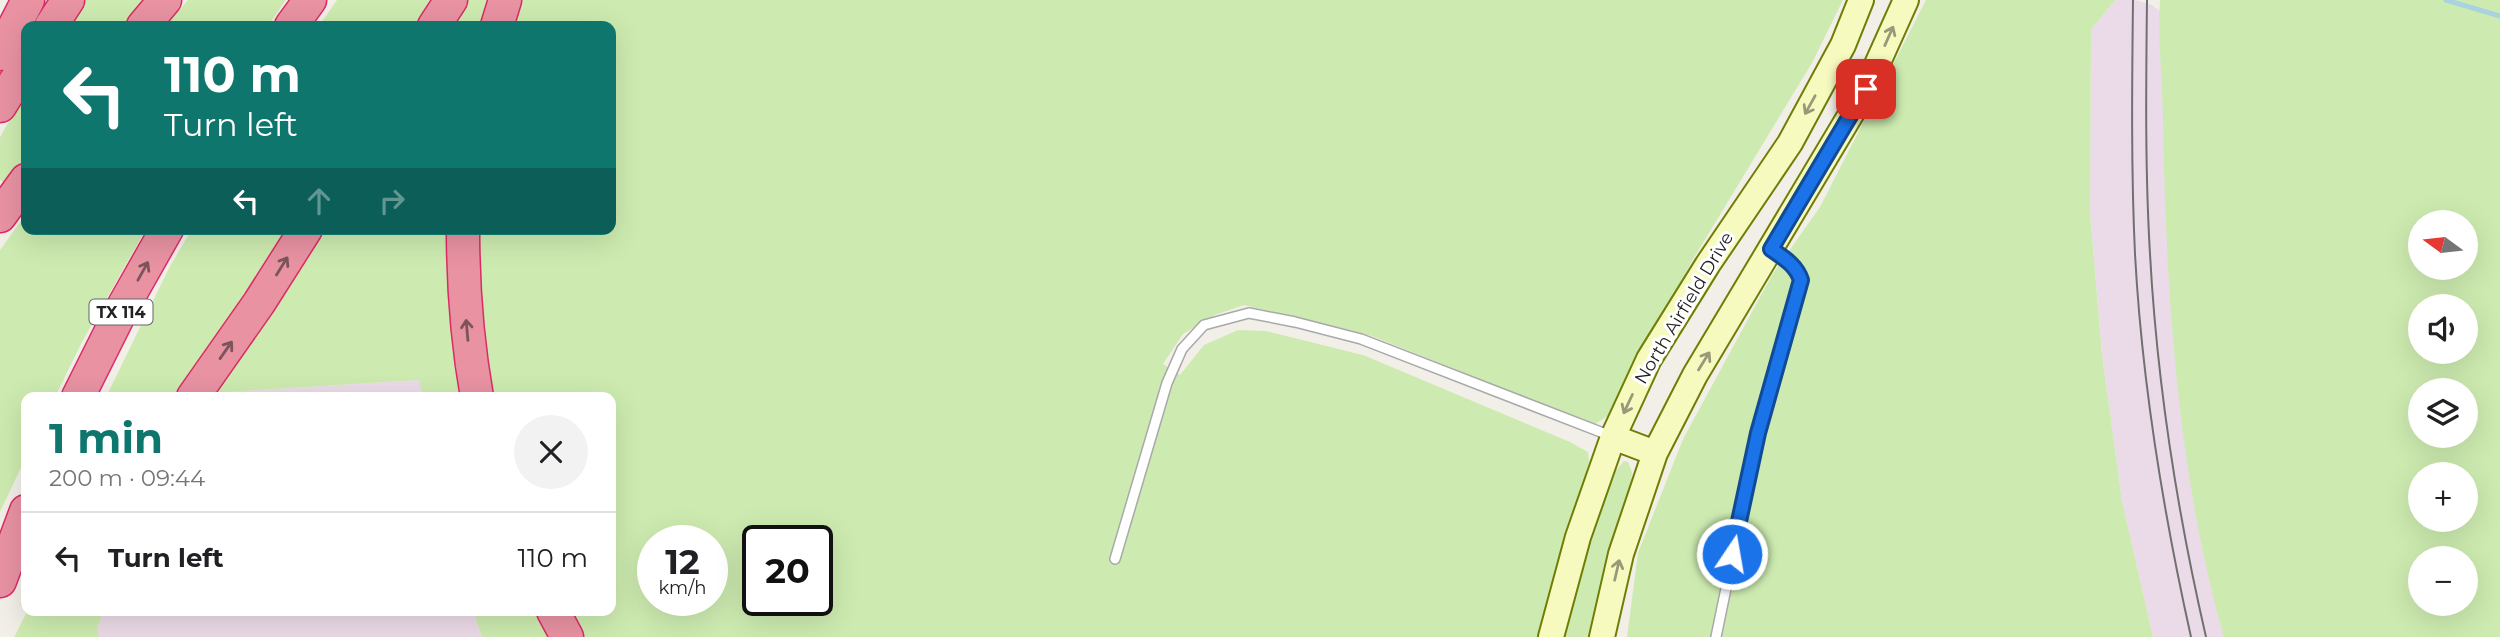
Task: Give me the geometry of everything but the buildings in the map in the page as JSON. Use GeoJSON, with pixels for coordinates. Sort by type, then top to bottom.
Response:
{"type":"FeatureCollection","features":[{"type":"Feature","properties":{"kind":"highway"},"geometry":{"type":"LineString","coordinates":[[0,54],[28,0]]}},
{"type":"Feature","properties":{"kind":"highway"},"geometry":{"type":"LineString","coordinates":[[54,21],[68,0]]}},
{"type":"Feature","properties":{"kind":"highway"},"geometry":{"type":"LineString","coordinates":[[147,21],[165,0]]}},
{"type":"Feature","properties":{"kind":"highway"},"geometry":{"type":"LineString","coordinates":[[295,21],[310,0]]}},
{"type":"Feature","properties":{"kind":"highway"},"geometry":{"type":"LineString","coordinates":[[437,21],[451,0]]}},
{"type":"Feature","properties":{"kind":"highway"},"geometry":{"type":"LineString","coordinates":[[499,21],[505,0]]}},
{"type":"Feature","properties":{"kind":"highway"},"geometry":{"type":"LineString","coordinates":[[0,106],[21,72]]}},
{"type":"Feature","properties":{"kind":"highway"},"geometry":{"type":"LineString","coordinates":[[0,216],[21,187]]}},
{"type":"Feature","properties":{"kind":"highway","name":"TX 114"},"geometry":{"type":"LineString","coordinates":[[80,392],[124,305],[164,235]]}},
{"type":"Feature","properties":{"kind":"highway"},"geometry":{"type":"LineString","coordinates":[[197,392],[259,303],[302,235]]}},
{"type":"Feature","properties":{"kind":"highway"},"geometry":{"type":"LineString","coordinates":[[463,235],[463,283],[469,354],[476,392]]}},
{"type":"Feature","properties":{"kind":"highway"},"geometry":{"type":"LineString","coordinates":[[0,580],[21,524]]}},
{"type":"Feature","properties":{"kind":"highway"},"geometry":{"type":"LineString","coordinates":[[0,601],[21,584]]}},
{"type":"Feature","properties":{"kind":"main road","name":"North Airfield Drive"},"geometry":{"type":"LineString","coordinates":[[1551,637],[1578,537],[1613,437],[1649,359],[1708,264],[1790,143],[1843,45],[1861,0]]}},
{"type":"Feature","properties":{"kind":"main road"},"geometry":{"type":"LineString","coordinates":[[1602,637],[1621,554],[1655,453],[1695,375],[1866,89],[1906,0]]}},
{"type":"Feature","properties":{"kind":"main road"},"geometry":{"type":"LineString","coordinates":[[1613,437],[1655,453]]}},
{"type":"Feature","properties":{"kind":"lane"},"geometry":{"type":"LineString","coordinates":[[1716,637],[1758,433],[1801,280],[1790,263],[1771,249]]}},
{"type":"Feature","properties":{"kind":"lane"},"geometry":{"type":"LineString","coordinates":[[1115,559],[1167,383],[1182,349],[1204,325],[1248,313],[1295,321],[1361,339],[1613,437]]}},
{"type":"Feature","properties":{"kind":"shaded area"},"geometry":{"type":"Polygon","coordinates":[[[2115,0],[2135,0],[2152,5],[2199,43],[2247,637],[2153,637],[2122,501],[2102,355],[2090,212],[2091,30],[2115,0]]]}},
{"type":"Feature","properties":{"kind":"shaded area"},"geometry":{"type":"Polygon","coordinates":[[[420,380],[422,392],[225,392],[420,380]]]}},
{"type":"Feature","properties":{"kind":"shaded area"},"geometry":{"type":"Polygon","coordinates":[[[102,616],[475,616],[482,637],[99,637],[97,629],[102,616]]]}},
{"type":"Feature","properties":{"kind":"green space"},"geometry":{"type":"Polygon","coordinates":[[[82,0],[153,0],[135,21],[68,21],[82,0]]]}},
{"type":"Feature","properties":{"kind":"green space"},"geometry":{"type":"Polygon","coordinates":[[[188,0],[286,0],[271,21],[169,21],[188,0]]]}},
{"type":"Feature","properties":{"kind":"green space"},"geometry":{"type":"Polygon","coordinates":[[[337,0],[436,0],[422,21],[322,21],[337,0]]]}},
{"type":"Feature","properties":{"kind":"green space"},"geometry":{"type":"Polygon","coordinates":[[[464,0],[497,0],[490,21],[450,21],[464,0]]]}},
{"type":"Feature","properties":{"kind":"green space"},"geometry":{"type":"Polygon","coordinates":[[[518,0],[1843,0],[1812,63],[1692,261],[1609,415],[1594,425],[1372,336],[1244,305],[1215,315],[1183,334],[1163,364],[1180,375],[1204,345],[1238,330],[1266,331],[1363,355],[1588,452],[1589,462],[1538,637],[582,637],[570,616],[616,616],[616,392],[489,392],[473,279],[477,235],[616,235],[616,21],[513,21],[518,0]]]}},
{"type":"Feature","properties":{"kind":"green space"},"geometry":{"type":"Polygon","coordinates":[[[1926,0],[2115,0],[2091,30],[2090,212],[2102,355],[2122,501],[2153,637],[1627,637],[1638,553],[1683,439],[1772,275],[1820,207],[1926,0]]]}},
{"type":"Feature","properties":{"kind":"green space"},"geometry":{"type":"Polygon","coordinates":[[[2160,0],[2500,0],[2500,637],[2224,637],[2195,511],[2177,382],[2167,251],[2160,0]]]}},
{"type":"Feature","properties":{"kind":"green space"},"geometry":{"type":"Polygon","coordinates":[[[21,100],[21,175],[12,188],[0,180],[0,137],[21,100]]]}},
{"type":"Feature","properties":{"kind":"green space"},"geometry":{"type":"Polygon","coordinates":[[[21,221],[21,235],[143,235],[82,342],[57,392],[21,392],[21,468],[0,512],[0,250],[21,221]]]}},
{"type":"Feature","properties":{"kind":"green space"},"geometry":{"type":"Polygon","coordinates":[[[188,235],[457,235],[453,348],[465,392],[422,392],[419,380],[225,392],[108,392],[169,268],[188,235]]]}},
{"type":"Feature","properties":{"kind":"green space"},"geometry":{"type":"Polygon","coordinates":[[[1624,461],[1628,462],[1632,472],[1630,494],[1591,637],[1561,637],[1606,482],[1624,461]]]}},
{"type":"Feature","properties":{"kind":"green space"},"geometry":{"type":"Polygon","coordinates":[[[25,616],[102,616],[97,629],[99,637],[14,637],[25,616]]]}},
{"type":"Feature","properties":{"kind":"green space"},"geometry":{"type":"Polygon","coordinates":[[[475,616],[541,616],[550,637],[482,637],[475,616]]]}},
{"type":"Feature","properties":{"kind":"waterway"},"geometry":{"type":"LineString","coordinates":[[2446,0],[2500,16]]}},
{"type":"Feature","properties":{"kind":"tram line"},"geometry":{"type":"LineString","coordinates":[[2133,0],[2133,190],[2138,303],[2155,447],[2191,637]]}},
{"type":"Feature","properties":{"kind":"tram line"},"geometry":{"type":"LineString","coordinates":[[2147,0],[2147,191],[2153,302],[2163,399],[2177,494],[2206,637]]}},
{"type":"Feature","properties":{"kind":"route"},"geometry":{"type":"LineString","coordinates":[[1732,554],[1758,433],[1801,280],[1790,263],[1771,249],[1866,89]]}}]}
